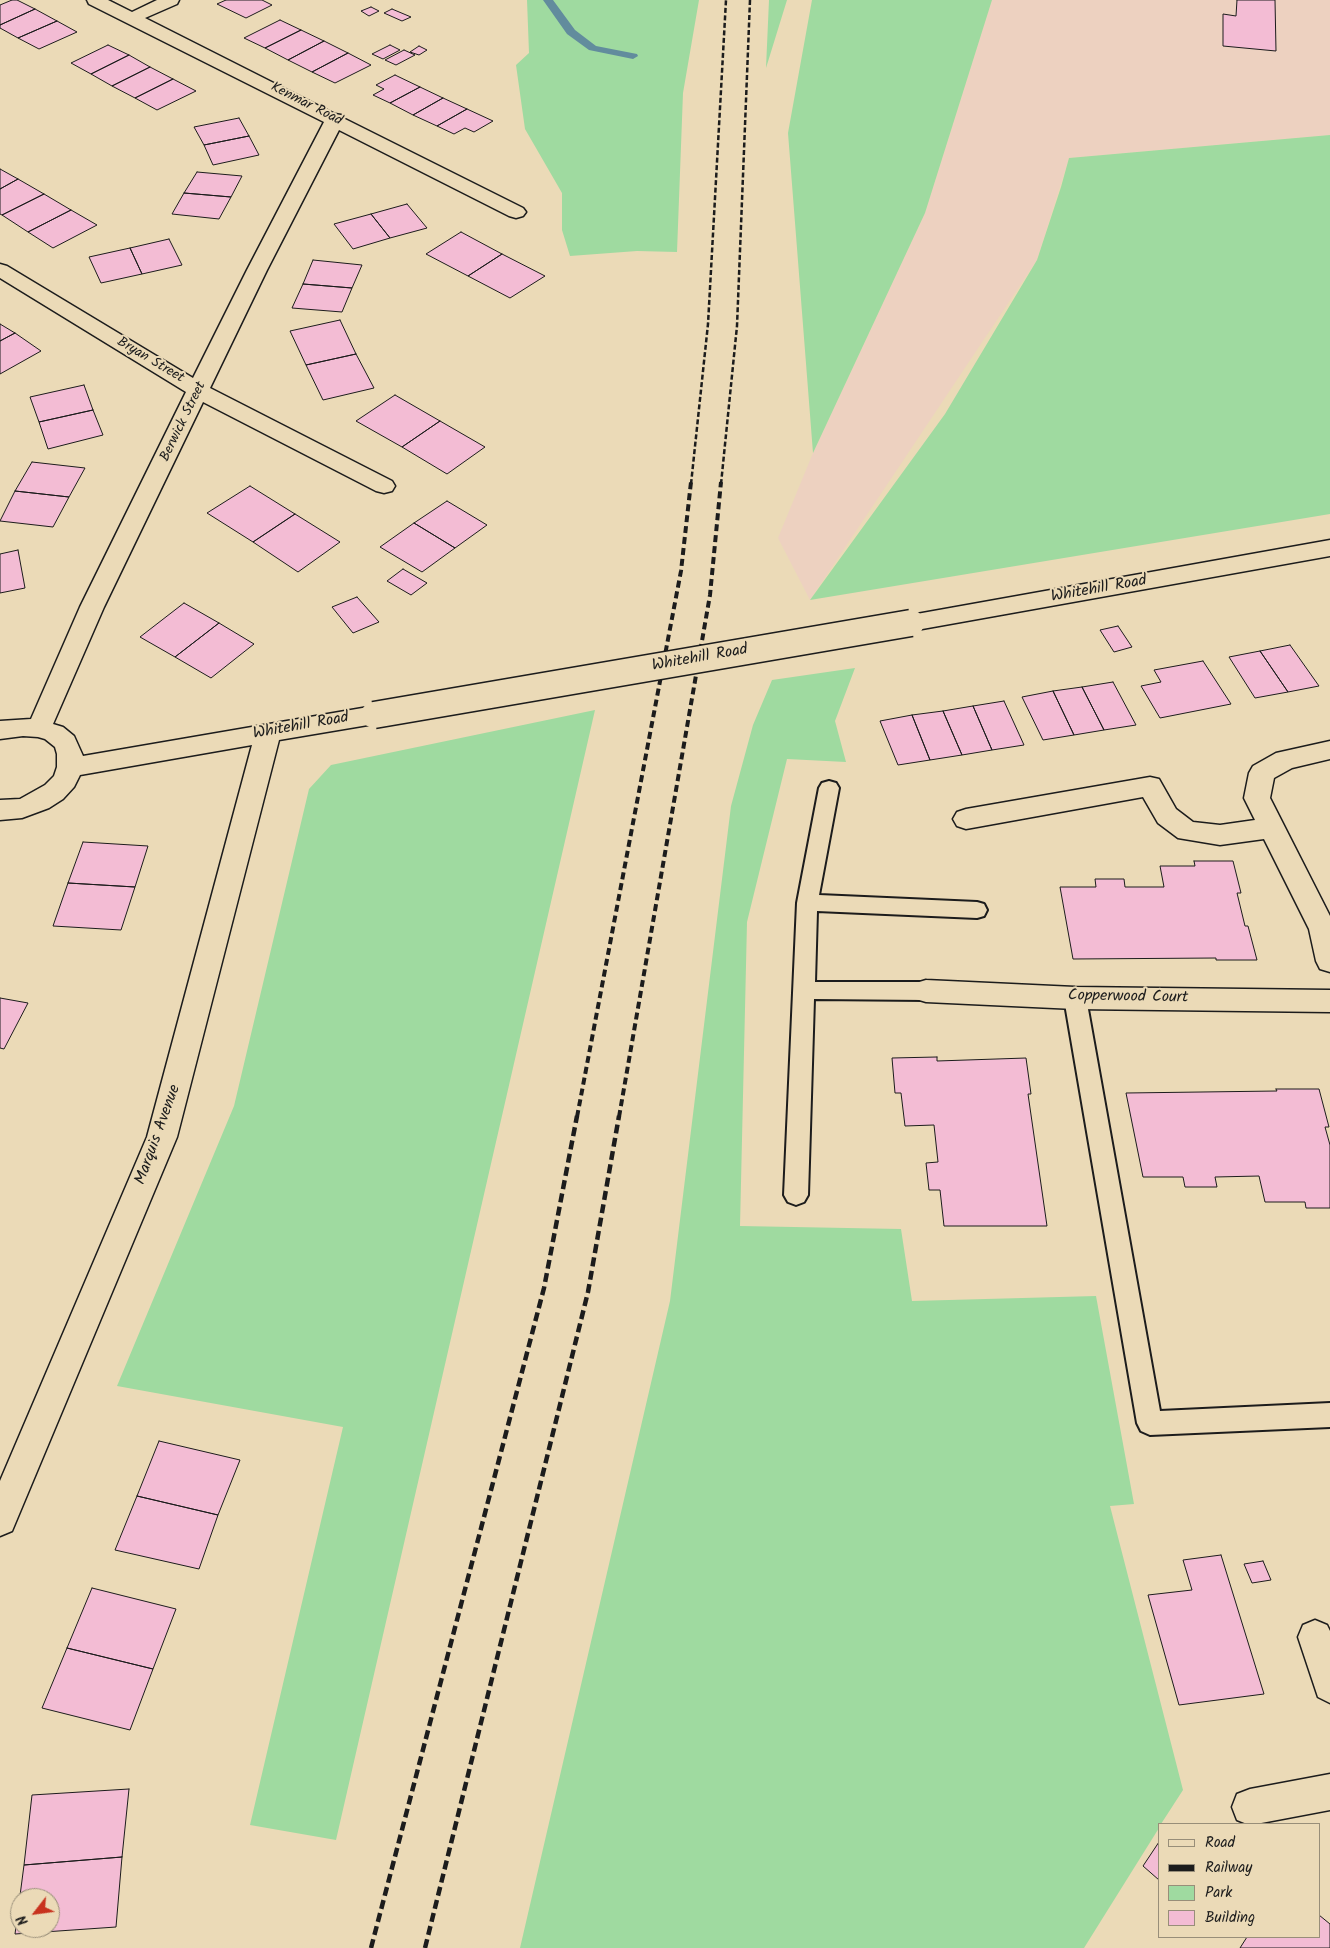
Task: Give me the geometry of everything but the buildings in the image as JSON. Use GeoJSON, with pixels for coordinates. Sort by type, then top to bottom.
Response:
{"type":"FeatureCollection","features":[{"type":"Feature","properties":{"kind":"street","name":"Kenmar Road"},"geometry":{"type":"LineString","coordinates":[[95,0],[335,119],[516,212]]}},
{"type":"Feature","properties":{"kind":"street"},"geometry":{"type":"LineString","coordinates":[[132,18],[171,0]]}},
{"type":"Feature","properties":{"kind":"street","name":"Berwick Street"},"geometry":{"type":"LineString","coordinates":[[39,728],[92,607],[257,270],[335,119]]}},
{"type":"Feature","properties":{"kind":"street","name":"Bryan Street"},"geometry":{"type":"LineString","coordinates":[[0,270],[199,390],[384,486]]}},
{"type":"Feature","properties":{"kind":"street"},"geometry":{"type":"LineString","coordinates":[[1322,550],[1330,572]]}},
{"type":"Feature","properties":{"kind":"street","name":"Whitehill Road"},"geometry":{"type":"LineString","coordinates":[[70,767],[911,623],[1322,550]]}},
{"type":"Feature","properties":{"kind":"street"},"geometry":{"type":"LineString","coordinates":[[0,730],[23,727],[39,728],[54,734],[64,742],[70,754],[70,767],[65,780],[54,792],[40,801],[22,808],[0,810]]}},
{"type":"Feature","properties":{"kind":"street","name":"Marquis Avenue"},"geometry":{"type":"LineString","coordinates":[[0,1520],[162,1137],[268,733]]}},
{"type":"Feature","properties":{"kind":"street"},"geometry":{"type":"LineString","coordinates":[[1330,750],[1285,760],[1262,773],[1257,798],[1324,929],[1330,961]]}},
{"type":"Feature","properties":{"kind":"street"},"geometry":{"type":"LineString","coordinates":[[966,819],[1150,786],[1167,816],[1187,831],[1220,835],[1271,828]]}},
{"type":"Feature","properties":{"kind":"street","name":"Copperwood Court"},"geometry":{"type":"LineString","coordinates":[[926,991],[1075,998],[1330,1000]]}},
{"type":"Feature","properties":{"kind":"street"},"geometry":{"type":"LineString","coordinates":[[1315,1637],[1330,1685]]}},
{"type":"Feature","properties":{"kind":"street"},"geometry":{"type":"LineString","coordinates":[[1250,1807],[1330,1792]]}},
{"type":"Feature","properties":{"kind":"lane"},"geometry":{"type":"LineString","coordinates":[[796,1195],[807,903],[829,788]]}},
{"type":"Feature","properties":{"kind":"lane"},"geometry":{"type":"LineString","coordinates":[[807,903],[977,910]]}},
{"type":"Feature","properties":{"kind":"lane"},"geometry":{"type":"LineString","coordinates":[[803,990],[926,991]]}},
{"type":"Feature","properties":{"kind":"lane"},"geometry":{"type":"LineString","coordinates":[[1075,998],[1150,1423],[1330,1415]]}},
{"type":"Feature","properties":{"kind":"shaded area"},"geometry":{"type":"Polygon","coordinates":[[[992,0],[1330,0],[1330,135],[1069,158],[1037,260],[810,600],[778,538],[813,453],[925,213],[992,0]]]}},
{"type":"Feature","properties":{"kind":"green space"},"geometry":{"type":"Polygon","coordinates":[[[527,0],[699,0],[683,93],[677,252],[637,251],[570,256],[562,230],[562,193],[525,129],[516,65],[529,53],[527,0]]]}},
{"type":"Feature","properties":{"kind":"green space"},"geometry":{"type":"Polygon","coordinates":[[[769,0],[787,0],[766,68],[769,0]]]}},
{"type":"Feature","properties":{"kind":"green space"},"geometry":{"type":"Polygon","coordinates":[[[812,0],[992,0],[925,213],[813,453],[788,133],[812,0]]]}},
{"type":"Feature","properties":{"kind":"green space"},"geometry":{"type":"Polygon","coordinates":[[[1330,135],[1330,514],[810,600],[945,414],[1037,260],[1069,158],[1330,135]]]}},
{"type":"Feature","properties":{"kind":"green space"},"geometry":{"type":"Polygon","coordinates":[[[855,668],[835,721],[846,762],[787,759],[747,922],[740,1226],[901,1229],[912,1301],[1096,1296],[1134,1504],[1110,1506],[1183,1790],[1162,1823],[1158,1823],[1158,1830],[1084,1948],[520,1948],[670,1301],[731,806],[753,725],[772,680],[855,668]]]}},
{"type":"Feature","properties":{"kind":"green space"},"geometry":{"type":"Polygon","coordinates":[[[595,710],[336,1840],[250,1825],[343,1427],[117,1386],[234,1106],[309,789],[331,765],[595,710]]]}},
{"type":"Feature","properties":{"kind":"waterway"},"geometry":{"type":"LineString","coordinates":[[548,0],[571,32],[593,48],[633,56]]}},
{"type":"Feature","properties":{"kind":"railway"},"geometry":{"type":"LineString","coordinates":[[691,484],[708,324],[726,0]]}},
{"type":"Feature","properties":{"kind":"railway"},"geometry":{"type":"LineString","coordinates":[[721,484],[737,326],[750,0]]}},
{"type":"Feature","properties":{"kind":"railway"},"geometry":{"type":"LineString","coordinates":[[577,1117],[681,571],[691,482]]}},
{"type":"Feature","properties":{"kind":"railway"},"geometry":{"type":"LineString","coordinates":[[619,1117],[710,595],[721,482]]}},
{"type":"Feature","properties":{"kind":"railway"},"geometry":{"type":"LineString","coordinates":[[371,1948],[544,1288],[577,1116]]}},
{"type":"Feature","properties":{"kind":"railway"},"geometry":{"type":"LineString","coordinates":[[425,1948],[588,1292],[619,1116]]}}]}
